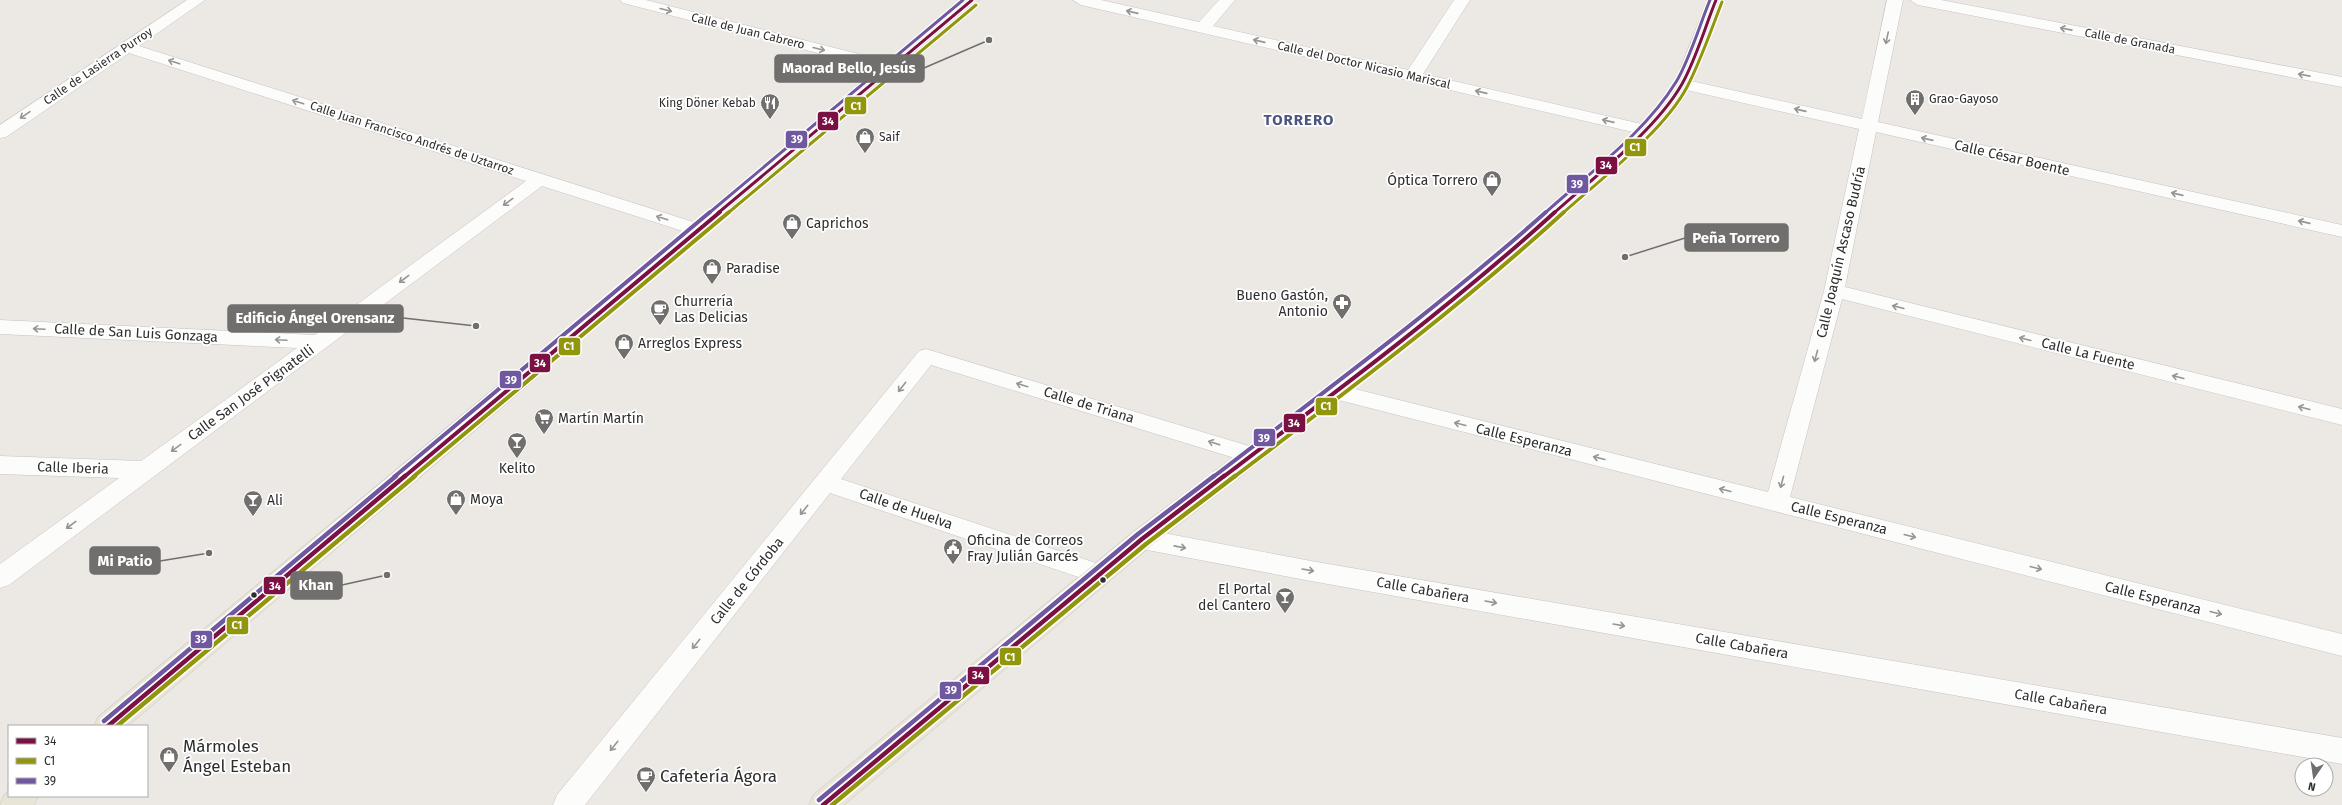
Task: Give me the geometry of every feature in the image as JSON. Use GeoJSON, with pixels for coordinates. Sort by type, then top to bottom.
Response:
{"type":"FeatureCollection","features":[{"type":"Feature","properties":{"kind":"main road"},"geometry":{"type":"LineString","coordinates":[[109,725],[972,0]]}},
{"type":"Feature","properties":{"kind":"main road"},"geometry":{"type":"LineString","coordinates":[[823,805],[1142,539],[1335,392],[1515,248],[1646,130],[1667,106],[1682,84],[1716,0]]}},
{"type":"Feature","properties":{"kind":"main road"},"geometry":{"type":"LineString","coordinates":[[14,805],[23,797]]}},
{"type":"Feature","properties":{"kind":"street","name":"Calle de Lasierra Purroy"},"geometry":{"type":"LineString","coordinates":[[0,132],[197,0]]}},
{"type":"Feature","properties":{"kind":"street","name":"Calle de Juan Cabrero"},"geometry":{"type":"LineString","coordinates":[[628,0],[892,67]]}},
{"type":"Feature","properties":{"kind":"street","name":"Calle del Doctor Nicasio Mariscal"},"geometry":{"type":"LineString","coordinates":[[1081,0],[1646,130]]}},
{"type":"Feature","properties":{"kind":"street"},"geometry":{"type":"LineString","coordinates":[[1202,28],[1227,0]]}},
{"type":"Feature","properties":{"kind":"street"},"geometry":{"type":"LineString","coordinates":[[1413,76],[1462,0]]}},
{"type":"Feature","properties":{"kind":"street","name":"Calle Joaquín Ascaso Budría"},"geometry":{"type":"LineString","coordinates":[[1777,503],[1834,292],[1895,0]]}},
{"type":"Feature","properties":{"kind":"street","name":"Calle de Granada"},"geometry":{"type":"LineString","coordinates":[[1918,0],[2342,82]]}},
{"type":"Feature","properties":{"kind":"street","name":"Calle Juan Francisco Andrés de Uztarroz"},"geometry":{"type":"LineString","coordinates":[[126,47],[699,230]]}},
{"type":"Feature","properties":{"kind":"street","name":"Calle César Boente"},"geometry":{"type":"LineString","coordinates":[[1682,84],[2342,231]]}},
{"type":"Feature","properties":{"kind":"street","name":"Calle San José Pignatelli"},"geometry":{"type":"LineString","coordinates":[[0,578],[540,179]]}},
{"type":"Feature","properties":{"kind":"street","name":"Calle La Fuente"},"geometry":{"type":"LineString","coordinates":[[1834,292],[2342,417]]}},
{"type":"Feature","properties":{"kind":"street","name":"Calle de San Luis Gonzaga"},"geometry":{"type":"LineString","coordinates":[[0,327],[320,342]]}},
{"type":"Feature","properties":{"kind":"street","name":"Calle de Triana"},"geometry":{"type":"LineString","coordinates":[[926,356],[1251,455]]}},
{"type":"Feature","properties":{"kind":"street","name":"Calle de Córdoba"},"geometry":{"type":"LineString","coordinates":[[566,805],[826,483],[926,356]]}},
{"type":"Feature","properties":{"kind":"street","name":"Calle Esperanza"},"geometry":{"type":"LineString","coordinates":[[1335,392],[2342,645]]}},
{"type":"Feature","properties":{"kind":"street","name":"Calle Iberia"},"geometry":{"type":"LineString","coordinates":[[0,465],[146,470]]}},
{"type":"Feature","properties":{"kind":"street","name":"Calle de Huelva"},"geometry":{"type":"LineString","coordinates":[[826,483],[1099,574]]}},
{"type":"Feature","properties":{"kind":"street","name":"Calle Cabañera"},"geometry":{"type":"LineString","coordinates":[[1142,539],[2342,751]]}},
{"type":"Feature","properties":{"kind":"transit line","name":"39"},"geometry":{"type":"LineString","coordinates":[[104,721],[963,0]]}},
{"type":"Feature","properties":{"kind":"transit line","name":"34"},"geometry":{"type":"LineString","coordinates":[[109,725],[972,0]]}},
{"type":"Feature","properties":{"kind":"transit line","name":"39"},"geometry":{"type":"LineString","coordinates":[[819,800],[1138,534],[1331,387],[1511,243],[1642,126],[1677,81],[1710,0]]}},
{"type":"Feature","properties":{"kind":"transit line","name":"34"},"geometry":{"type":"LineString","coordinates":[[823,805],[1142,539],[1335,392],[1515,248],[1646,130],[1667,106],[1682,84],[1716,0]]}},
{"type":"Feature","properties":{"kind":"transit line","name":"C1"},"geometry":{"type":"LineString","coordinates":[[832,805],[1146,544],[1339,397],[1519,253],[1650,134],[1672,110],[1687,87],[1722,2]]}},
{"type":"Feature","properties":{"kind":"transit line","name":"C1"},"geometry":{"type":"LineString","coordinates":[[118,725],[976,5]]}},
{"type":"Feature","properties":{"kind":"place","name":"Maorad Bello, Jesús"},"geometry":{"type":"Point","coordinates":[989,40]}},
{"type":"Feature","properties":{"kind":"place","name":"Grao-Gayoso"},"geometry":{"type":"Point","coordinates":[1915,116]}},
{"type":"Feature","properties":{"kind":"place","name":"King Döner Kebab"},"geometry":{"type":"Point","coordinates":[770,120]}},
{"type":"Feature","properties":{"kind":"place","name":"Saif"},"geometry":{"type":"Point","coordinates":[865,154]}},
{"type":"Feature","properties":{"kind":"place","name":"Óptica Torrero"},"geometry":{"type":"Point","coordinates":[1492,197]}},
{"type":"Feature","properties":{"kind":"place","name":"Caprichos"},"geometry":{"type":"Point","coordinates":[792,240]}},
{"type":"Feature","properties":{"kind":"place","name":"Peña Torrero"},"geometry":{"type":"Point","coordinates":[1625,257]}},
{"type":"Feature","properties":{"kind":"place","name":"Paradise"},"geometry":{"type":"Point","coordinates":[712,285]}},
{"type":"Feature","properties":{"kind":"place","name":"Bueno Gastón, Antonio"},"geometry":{"type":"Point","coordinates":[1342,320]}},
{"type":"Feature","properties":{"kind":"place","name":"Edificio Ángel Orensanz"},"geometry":{"type":"Point","coordinates":[476,326]}},
{"type":"Feature","properties":{"kind":"place","name":"Churrería Las Delicias"},"geometry":{"type":"Point","coordinates":[660,326]}},
{"type":"Feature","properties":{"kind":"place","name":"Arreglos Express"},"geometry":{"type":"Point","coordinates":[624,360]}},
{"type":"Feature","properties":{"kind":"place","name":"Martín Martín"},"geometry":{"type":"Point","coordinates":[544,435]}},
{"type":"Feature","properties":{"kind":"place","name":"Kelito"},"geometry":{"type":"Point","coordinates":[517,459]}},
{"type":"Feature","properties":{"kind":"place","name":"Moya"},"geometry":{"type":"Point","coordinates":[456,516]}},
{"type":"Feature","properties":{"kind":"place","name":"Ali"},"geometry":{"type":"Point","coordinates":[253,517]}},
{"type":"Feature","properties":{"kind":"place","name":"Mi Patio"},"geometry":{"type":"Point","coordinates":[209,553]}},
{"type":"Feature","properties":{"kind":"place","name":"Oficina de Correos Fray Julián Garcés"},"geometry":{"type":"Point","coordinates":[953,565]}},
{"type":"Feature","properties":{"kind":"place","name":"Khan"},"geometry":{"type":"Point","coordinates":[387,575]}},
{"type":"Feature","properties":{"kind":"place","name":"El Portal del Cantero"},"geometry":{"type":"Point","coordinates":[1285,614]}},
{"type":"Feature","properties":{"kind":"place","name":"Mármoles Ángel Esteban"},"geometry":{"type":"Point","coordinates":[169,773]}},
{"type":"Feature","properties":{"kind":"place","name":"Cafetería Ágora"},"geometry":{"type":"Point","coordinates":[646,793]}},
{"type":"Feature","properties":{"kind":"district","name":"TORRERO"},"geometry":{"type":"Point","coordinates":[1299,120]}}]}
